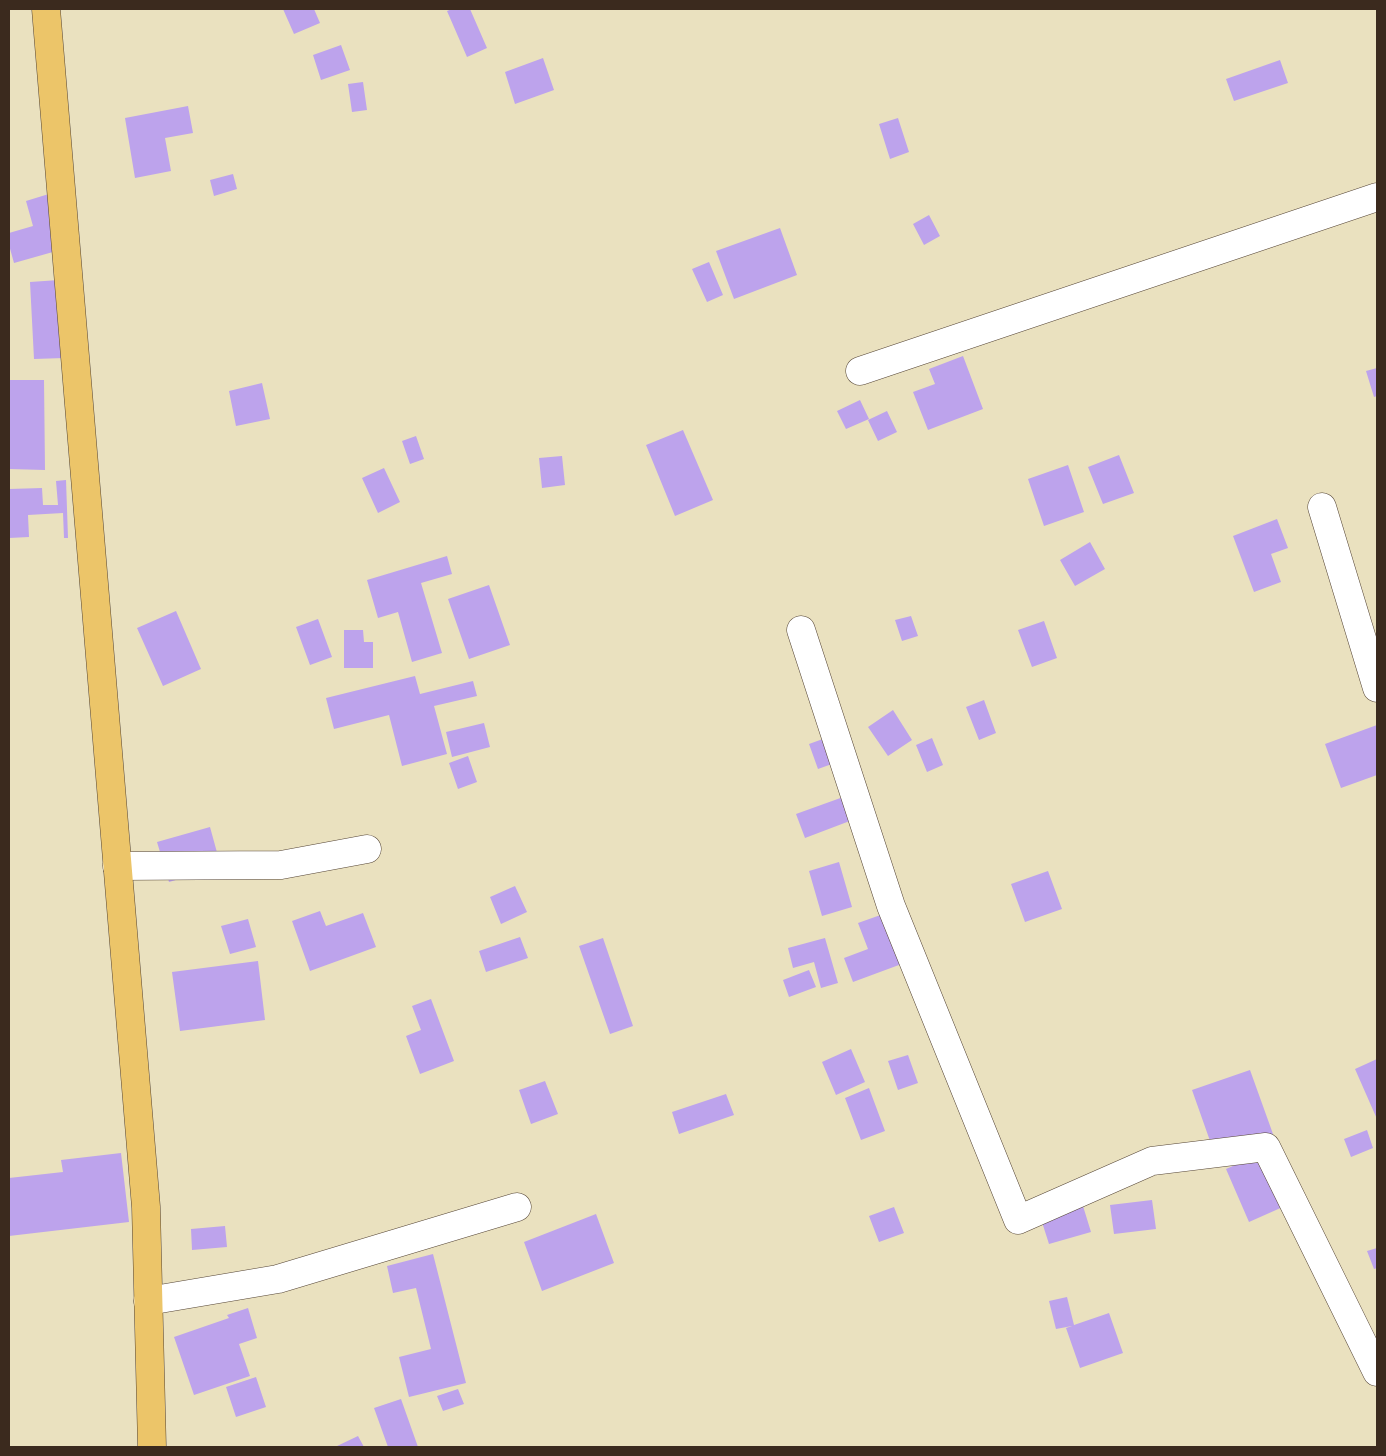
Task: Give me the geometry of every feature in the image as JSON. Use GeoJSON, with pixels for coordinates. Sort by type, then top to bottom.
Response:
{"type":"FeatureCollection","features":[{"type":"Feature","properties":{"kind":"main road"},"geometry":{"type":"LineString","coordinates":[[46,9],[146,1207],[152,1447]]}},
{"type":"Feature","properties":{"kind":"street"},"geometry":{"type":"LineString","coordinates":[[860,372],[1377,197]]}},
{"type":"Feature","properties":{"kind":"street"},"geometry":{"type":"LineString","coordinates":[[1322,507],[1377,688]]}},
{"type":"Feature","properties":{"kind":"street"},"geometry":{"type":"LineString","coordinates":[[801,630],[891,906],[1018,1220],[1152,1161],[1266,1147],[1377,1372]]}},
{"type":"Feature","properties":{"kind":"street"},"geometry":{"type":"LineString","coordinates":[[117,866],[282,865],[367,849]]}},
{"type":"Feature","properties":{"kind":"street"},"geometry":{"type":"LineString","coordinates":[[148,1301],[278,1279],[517,1207]]}},
{"type":"Feature","properties":{"kind":"building"},"geometry":{"type":"Polygon","coordinates":[[[283,9],[314,9],[320,23],[294,34],[283,9]]]}},
{"type":"Feature","properties":{"kind":"building"},"geometry":{"type":"Polygon","coordinates":[[[452,9],[470,9],[487,48],[467,57],[447,11],[452,9]]]}},
{"type":"Feature","properties":{"kind":"building"},"geometry":{"type":"Polygon","coordinates":[[[341,45],[350,70],[321,80],[313,55],[341,45]]]}},
{"type":"Feature","properties":{"kind":"building"},"geometry":{"type":"Polygon","coordinates":[[[543,58],[554,90],[515,104],[505,72],[543,58]]]}},
{"type":"Feature","properties":{"kind":"building"},"geometry":{"type":"Polygon","coordinates":[[[1280,60],[1288,83],[1234,101],[1226,79],[1280,60]]]}},
{"type":"Feature","properties":{"kind":"building"},"geometry":{"type":"Polygon","coordinates":[[[363,82],[367,110],[352,112],[348,84],[363,82]]]}},
{"type":"Feature","properties":{"kind":"building"},"geometry":{"type":"Polygon","coordinates":[[[188,106],[193,133],[165,138],[171,171],[135,178],[125,118],[188,106]]]}},
{"type":"Feature","properties":{"kind":"building"},"geometry":{"type":"Polygon","coordinates":[[[898,118],[909,152],[890,159],[879,124],[898,118]]]}},
{"type":"Feature","properties":{"kind":"building"},"geometry":{"type":"Polygon","coordinates":[[[233,174],[237,189],[214,196],[210,180],[233,174]]]}},
{"type":"Feature","properties":{"kind":"building"},"geometry":{"type":"Polygon","coordinates":[[[52,193],[67,248],[14,263],[9,245],[9,233],[33,226],[26,201],[52,193]]]}},
{"type":"Feature","properties":{"kind":"building"},"geometry":{"type":"Polygon","coordinates":[[[929,215],[940,236],[924,245],[913,224],[929,215]]]}},
{"type":"Feature","properties":{"kind":"building"},"geometry":{"type":"Polygon","coordinates":[[[780,228],[797,275],[734,299],[716,251],[780,228]]]}},
{"type":"Feature","properties":{"kind":"building"},"geometry":{"type":"Polygon","coordinates":[[[709,262],[723,295],[707,302],[692,269],[709,262]]]}},
{"type":"Feature","properties":{"kind":"building"},"geometry":{"type":"Polygon","coordinates":[[[59,280],[64,358],[34,359],[30,282],[59,280]]]}},
{"type":"Feature","properties":{"kind":"building"},"geometry":{"type":"Polygon","coordinates":[[[963,356],[983,409],[928,430],[913,392],[935,384],[929,369],[963,356]]]}},
{"type":"Feature","properties":{"kind":"building"},"geometry":{"type":"Polygon","coordinates":[[[1377,368],[1377,396],[1374,397],[1366,371],[1377,368]]]}},
{"type":"Feature","properties":{"kind":"building"},"geometry":{"type":"Polygon","coordinates":[[[9,380],[44,380],[45,470],[9,469],[9,380]]]}},
{"type":"Feature","properties":{"kind":"building"},"geometry":{"type":"Polygon","coordinates":[[[262,383],[270,419],[236,426],[229,391],[262,383]]]}},
{"type":"Feature","properties":{"kind":"building"},"geometry":{"type":"Polygon","coordinates":[[[860,400],[869,419],[846,429],[837,411],[860,400]]]}},
{"type":"Feature","properties":{"kind":"building"},"geometry":{"type":"Polygon","coordinates":[[[887,411],[897,432],[878,441],[868,420],[887,411]]]}},
{"type":"Feature","properties":{"kind":"building"},"geometry":{"type":"Polygon","coordinates":[[[683,430],[713,500],[675,516],[646,445],[683,430]]]}},
{"type":"Feature","properties":{"kind":"building"},"geometry":{"type":"Polygon","coordinates":[[[416,436],[424,459],[410,464],[402,441],[416,436]]]}},
{"type":"Feature","properties":{"kind":"building"},"geometry":{"type":"Polygon","coordinates":[[[1119,455],[1134,493],[1103,504],[1088,467],[1119,455]]]}},
{"type":"Feature","properties":{"kind":"building"},"geometry":{"type":"Polygon","coordinates":[[[562,456],[565,485],[542,488],[539,458],[562,456]]]}},
{"type":"Feature","properties":{"kind":"building"},"geometry":{"type":"Polygon","coordinates":[[[1068,465],[1084,512],[1044,526],[1028,479],[1068,465]]]}},
{"type":"Feature","properties":{"kind":"building"},"geometry":{"type":"Polygon","coordinates":[[[384,468],[400,502],[378,513],[362,478],[384,468]]]}},
{"type":"Feature","properties":{"kind":"building"},"geometry":{"type":"Polygon","coordinates":[[[66,480],[68,538],[64,538],[63,513],[28,515],[29,537],[9,538],[9,489],[42,488],[43,505],[58,505],[56,481],[66,480]]]}},
{"type":"Feature","properties":{"kind":"building"},"geometry":{"type":"Polygon","coordinates":[[[1277,519],[1288,548],[1271,554],[1281,582],[1254,592],[1233,536],[1277,519]]]}},
{"type":"Feature","properties":{"kind":"building"},"geometry":{"type":"Polygon","coordinates":[[[1090,542],[1105,569],[1075,586],[1060,560],[1090,542]]]}},
{"type":"Feature","properties":{"kind":"building"},"geometry":{"type":"Polygon","coordinates":[[[447,556],[452,574],[421,583],[442,653],[412,662],[398,612],[378,618],[367,580],[447,556]]]}},
{"type":"Feature","properties":{"kind":"building"},"geometry":{"type":"Polygon","coordinates":[[[489,585],[510,645],[469,659],[448,599],[489,585]]]}},
{"type":"Feature","properties":{"kind":"building"},"geometry":{"type":"Polygon","coordinates":[[[176,611],[201,669],[163,686],[137,628],[176,611]]]}},
{"type":"Feature","properties":{"kind":"building"},"geometry":{"type":"Polygon","coordinates":[[[911,616],[918,636],[902,641],[895,620],[911,616]]]}},
{"type":"Feature","properties":{"kind":"building"},"geometry":{"type":"Polygon","coordinates":[[[318,619],[332,657],[310,665],[296,627],[318,619]]]}},
{"type":"Feature","properties":{"kind":"building"},"geometry":{"type":"Polygon","coordinates":[[[1044,621],[1057,658],[1032,667],[1018,630],[1044,621]]]}},
{"type":"Feature","properties":{"kind":"building"},"geometry":{"type":"Polygon","coordinates":[[[344,630],[363,630],[364,642],[373,642],[373,668],[344,668],[344,630]]]}},
{"type":"Feature","properties":{"kind":"building"},"geometry":{"type":"Polygon","coordinates":[[[415,676],[420,694],[473,681],[477,696],[434,706],[447,754],[402,766],[389,715],[334,729],[326,698],[415,676]]]}},
{"type":"Feature","properties":{"kind":"building"},"geometry":{"type":"Polygon","coordinates":[[[984,700],[996,733],[979,740],[966,707],[984,700]]]}},
{"type":"Feature","properties":{"kind":"building"},"geometry":{"type":"Polygon","coordinates":[[[893,710],[912,740],[888,756],[868,727],[893,710]]]}},
{"type":"Feature","properties":{"kind":"building"},"geometry":{"type":"Polygon","coordinates":[[[484,723],[490,747],[452,757],[446,732],[484,723]]]}},
{"type":"Feature","properties":{"kind":"building"},"geometry":{"type":"Polygon","coordinates":[[[1377,725],[1377,775],[1341,788],[1325,744],[1377,725]]]}},
{"type":"Feature","properties":{"kind":"building"},"geometry":{"type":"Polygon","coordinates":[[[845,731],[854,756],[818,769],[809,744],[845,731]]]}},
{"type":"Feature","properties":{"kind":"building"},"geometry":{"type":"Polygon","coordinates":[[[932,738],[943,765],[927,772],[916,745],[932,738]]]}},
{"type":"Feature","properties":{"kind":"building"},"geometry":{"type":"Polygon","coordinates":[[[468,756],[477,782],[458,789],[449,763],[468,756]]]}},
{"type":"Feature","properties":{"kind":"building"},"geometry":{"type":"Polygon","coordinates":[[[846,796],[855,819],[805,838],[796,814],[846,796]]]}},
{"type":"Feature","properties":{"kind":"building"},"geometry":{"type":"Polygon","coordinates":[[[210,827],[221,867],[169,882],[157,842],[210,827]]]}},
{"type":"Feature","properties":{"kind":"building"},"geometry":{"type":"Polygon","coordinates":[[[839,862],[852,907],[822,916],[809,871],[839,862]]]}},
{"type":"Feature","properties":{"kind":"building"},"geometry":{"type":"Polygon","coordinates":[[[1048,871],[1062,909],[1025,922],[1011,884],[1048,871]]]}},
{"type":"Feature","properties":{"kind":"building"},"geometry":{"type":"Polygon","coordinates":[[[515,886],[527,912],[501,924],[490,897],[515,886]]]}},
{"type":"Feature","properties":{"kind":"building"},"geometry":{"type":"Polygon","coordinates":[[[320,911],[326,926],[363,913],[376,947],[310,971],[292,921],[320,911]]]}},
{"type":"Feature","properties":{"kind":"building"},"geometry":{"type":"Polygon","coordinates":[[[889,912],[907,962],[853,982],[844,958],[868,949],[858,923],[889,912]]]}},
{"type":"Feature","properties":{"kind":"building"},"geometry":{"type":"Polygon","coordinates":[[[248,919],[256,947],[230,954],[221,926],[248,919]]]}},
{"type":"Feature","properties":{"kind":"building"},"geometry":{"type":"Polygon","coordinates":[[[520,937],[528,958],[486,972],[479,951],[520,937]]]}},
{"type":"Feature","properties":{"kind":"building"},"geometry":{"type":"Polygon","coordinates":[[[603,938],[633,1026],[610,1034],[579,946],[603,938]]]}},
{"type":"Feature","properties":{"kind":"building"},"geometry":{"type":"Polygon","coordinates":[[[825,938],[838,983],[821,988],[814,962],[793,968],[788,948],[825,938]]]}},
{"type":"Feature","properties":{"kind":"building"},"geometry":{"type":"Polygon","coordinates":[[[258,961],[265,1020],[180,1031],[172,972],[258,961]]]}},
{"type":"Feature","properties":{"kind":"building"},"geometry":{"type":"Polygon","coordinates":[[[809,970],[816,987],[789,997],[783,980],[809,970]]]}},
{"type":"Feature","properties":{"kind":"building"},"geometry":{"type":"Polygon","coordinates":[[[431,999],[454,1061],[420,1074],[406,1036],[421,1030],[412,1006],[431,999]]]}},
{"type":"Feature","properties":{"kind":"building"},"geometry":{"type":"Polygon","coordinates":[[[851,1049],[865,1082],[836,1095],[822,1062],[851,1049]]]}},
{"type":"Feature","properties":{"kind":"building"},"geometry":{"type":"Polygon","coordinates":[[[908,1055],[918,1083],[898,1090],[888,1061],[908,1055]]]}},
{"type":"Feature","properties":{"kind":"building"},"geometry":{"type":"Polygon","coordinates":[[[1377,1059],[1377,1119],[1355,1069],[1377,1059]]]}},
{"type":"Feature","properties":{"kind":"building"},"geometry":{"type":"Polygon","coordinates":[[[1250,1070],[1273,1134],[1215,1155],[1192,1090],[1250,1070]]]}},
{"type":"Feature","properties":{"kind":"building"},"geometry":{"type":"Polygon","coordinates":[[[545,1081],[558,1114],[531,1124],[519,1090],[545,1081]]]}},
{"type":"Feature","properties":{"kind":"building"},"geometry":{"type":"Polygon","coordinates":[[[869,1088],[885,1131],[861,1140],[845,1098],[869,1088]]]}},
{"type":"Feature","properties":{"kind":"building"},"geometry":{"type":"Polygon","coordinates":[[[726,1094],[734,1115],[679,1134],[672,1112],[726,1094]]]}},
{"type":"Feature","properties":{"kind":"building"},"geometry":{"type":"Polygon","coordinates":[[[1367,1130],[1373,1148],[1351,1157],[1344,1139],[1367,1130]]]}},
{"type":"Feature","properties":{"kind":"building"},"geometry":{"type":"Polygon","coordinates":[[[121,1153],[129,1222],[9,1236],[9,1178],[63,1172],[61,1160],[121,1153]]]}},
{"type":"Feature","properties":{"kind":"building"},"geometry":{"type":"Polygon","coordinates":[[[1262,1153],[1285,1206],[1249,1222],[1226,1169],[1262,1153]]]}},
{"type":"Feature","properties":{"kind":"building"},"geometry":{"type":"Polygon","coordinates":[[[1152,1200],[1156,1229],[1114,1234],[1110,1205],[1152,1200]]]}},
{"type":"Feature","properties":{"kind":"building"},"geometry":{"type":"Polygon","coordinates":[[[1083,1206],[1091,1232],[1049,1244],[1041,1219],[1083,1206]]]}},
{"type":"Feature","properties":{"kind":"building"},"geometry":{"type":"Polygon","coordinates":[[[894,1207],[904,1233],[879,1242],[869,1216],[894,1207]]]}},
{"type":"Feature","properties":{"kind":"building"},"geometry":{"type":"Polygon","coordinates":[[[596,1214],[614,1263],[542,1291],[524,1242],[596,1214]]]}},
{"type":"Feature","properties":{"kind":"building"},"geometry":{"type":"Polygon","coordinates":[[[225,1226],[227,1247],[192,1250],[191,1229],[225,1226]]]}},
{"type":"Feature","properties":{"kind":"building"},"geometry":{"type":"Polygon","coordinates":[[[1377,1248],[1377,1268],[1374,1269],[1367,1251],[1377,1248]]]}},
{"type":"Feature","properties":{"kind":"building"},"geometry":{"type":"Polygon","coordinates":[[[433,1254],[466,1383],[409,1397],[399,1357],[431,1349],[416,1288],[393,1293],[387,1266],[433,1254]]]}},
{"type":"Feature","properties":{"kind":"building"},"geometry":{"type":"Polygon","coordinates":[[[1067,1297],[1074,1325],[1109,1313],[1123,1353],[1080,1368],[1066,1328],[1072,1326],[1056,1329],[1049,1301],[1067,1297]]]}},
{"type":"Feature","properties":{"kind":"building"},"geometry":{"type":"Polygon","coordinates":[[[248,1308],[257,1338],[239,1344],[250,1376],[194,1395],[174,1337],[229,1318],[227,1315],[248,1308]]]}},
{"type":"Feature","properties":{"kind":"building"},"geometry":{"type":"Polygon","coordinates":[[[256,1377],[266,1407],[236,1417],[226,1387],[256,1377]]]}},
{"type":"Feature","properties":{"kind":"building"},"geometry":{"type":"Polygon","coordinates":[[[458,1389],[464,1404],[443,1411],[437,1396],[458,1389]]]}},
{"type":"Feature","properties":{"kind":"building"},"geometry":{"type":"Polygon","coordinates":[[[401,1399],[418,1447],[388,1447],[374,1408],[401,1399]]]}},
{"type":"Feature","properties":{"kind":"building"},"geometry":{"type":"Polygon","coordinates":[[[358,1436],[364,1447],[335,1447],[358,1436]]]}}]}
